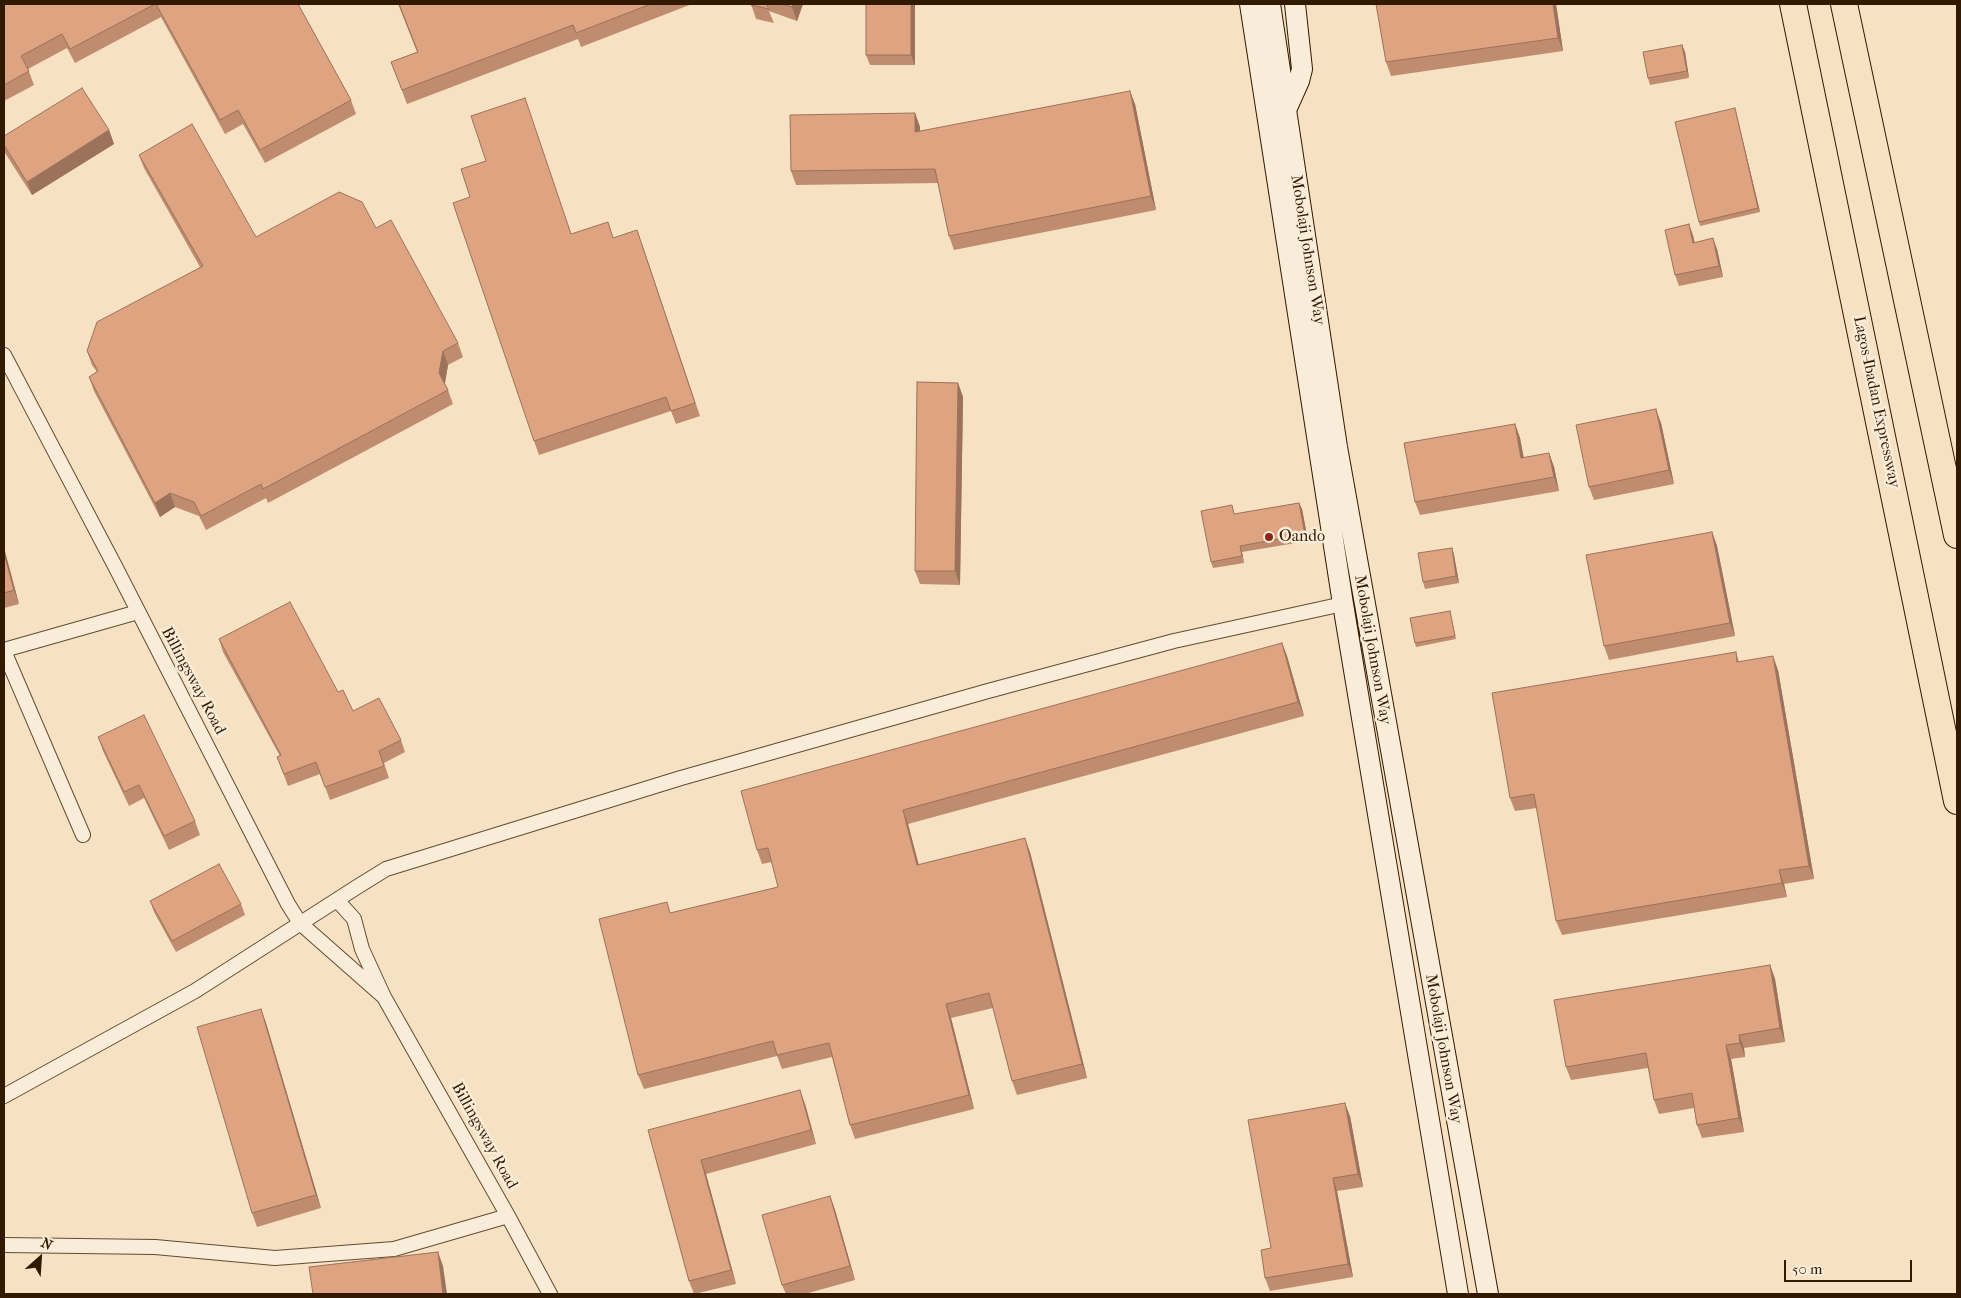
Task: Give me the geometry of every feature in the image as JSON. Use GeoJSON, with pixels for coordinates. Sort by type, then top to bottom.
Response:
{"type":"FeatureCollection","features":[{"type":"Feature","properties":{"kind":"highway","name":"Lagos-Ibadan Expressway"},"geometry":{"type":"LineString","coordinates":[[1793,4],[1957,801]]}},
{"type":"Feature","properties":{"kind":"highway"},"geometry":{"type":"LineString","coordinates":[[1844,4],[1957,535]]}},
{"type":"Feature","properties":{"kind":"street","name":"Mobolaji Johnson Way"},"geometry":{"type":"LineString","coordinates":[[1250,4],[1343,604],[1458,1294]]}},
{"type":"Feature","properties":{"kind":"street","name":"Mobolaji Johnson Way"},"geometry":{"type":"LineString","coordinates":[[1270,4],[1336,447],[1488,1294]]}},
{"type":"Feature","properties":{"kind":"street"},"geometry":{"type":"LineString","coordinates":[[1286,110],[1299,81],[1302,69],[1295,4]]}},
{"type":"Feature","properties":{"kind":"street","name":"Billingsway Road"},"geometry":{"type":"LineString","coordinates":[[4,355],[288,904],[300,923],[384,997]]}},
{"type":"Feature","properties":{"kind":"street"},"geometry":{"type":"LineString","coordinates":[[4,1096],[195,991],[386,869],[689,776],[988,691],[1174,641],[1343,604]]}},
{"type":"Feature","properties":{"kind":"street"},"geometry":{"type":"LineString","coordinates":[[83,835],[4,650],[138,612]]}},
{"type":"Feature","properties":{"kind":"street","name":"Billingsway Road"},"geometry":{"type":"LineString","coordinates":[[337,900],[354,919],[362,949],[384,997],[550,1294]]}},
{"type":"Feature","properties":{"kind":"street"},"geometry":{"type":"LineString","coordinates":[[4,1245],[155,1247],[275,1258],[394,1248],[508,1216]]}},
{"type":"Feature","properties":{"kind":"building"},"geometry":{"type":"Polygon","coordinates":[[[4,4],[155,4],[70,49],[62,34],[21,56],[29,71],[4,85],[4,4]]]}},
{"type":"Feature","properties":{"kind":"building"},"geometry":{"type":"Polygon","coordinates":[[[156,4],[298,4],[351,100],[260,150],[238,110],[220,120],[156,4]]]}},
{"type":"Feature","properties":{"kind":"building"},"geometry":{"type":"Polygon","coordinates":[[[399,4],[651,4],[576,33],[573,25],[402,90],[391,62],[418,52],[399,4]]]}},
{"type":"Feature","properties":{"kind":"building"},"geometry":{"type":"Polygon","coordinates":[[[766,4],[769,9],[751,5],[766,4]]]}},
{"type":"Feature","properties":{"kind":"building"},"geometry":{"type":"Polygon","coordinates":[[[782,4],[793,4],[792,7],[782,4]]]}},
{"type":"Feature","properties":{"kind":"building"},"geometry":{"type":"Polygon","coordinates":[[[866,4],[911,4],[911,55],[866,55],[866,4]]]}},
{"type":"Feature","properties":{"kind":"building"},"geometry":{"type":"Polygon","coordinates":[[[1376,4],[1553,4],[1558,38],[1386,62],[1376,4]]]}},
{"type":"Feature","properties":{"kind":"building"},"geometry":{"type":"Polygon","coordinates":[[[1682,45],[1687,71],[1648,78],[1643,52],[1682,45]]]}},
{"type":"Feature","properties":{"kind":"building"},"geometry":{"type":"Polygon","coordinates":[[[82,88],[109,130],[27,182],[4,145],[4,136],[82,88]]]}},
{"type":"Feature","properties":{"kind":"building"},"geometry":{"type":"Polygon","coordinates":[[[1130,91],[1151,196],[949,236],[935,169],[791,171],[790,115],[915,113],[915,132],[1130,91]]]}},
{"type":"Feature","properties":{"kind":"building"},"geometry":{"type":"Polygon","coordinates":[[[525,98],[571,234],[608,222],[613,238],[637,230],[695,403],[671,411],[666,397],[534,441],[453,203],[470,197],[461,169],[486,161],[471,116],[525,98]]]}},
{"type":"Feature","properties":{"kind":"building"},"geometry":{"type":"Polygon","coordinates":[[[1735,108],[1758,208],[1699,222],[1675,122],[1735,108]]]}},
{"type":"Feature","properties":{"kind":"building"},"geometry":{"type":"Polygon","coordinates":[[[192,124],[256,237],[339,192],[362,202],[376,228],[391,220],[458,343],[443,351],[439,373],[448,390],[263,489],[261,484],[201,516],[194,502],[170,493],[155,503],[89,377],[98,371],[87,351],[97,322],[203,266],[139,155],[192,124]]]}},
{"type":"Feature","properties":{"kind":"building"},"geometry":{"type":"Polygon","coordinates":[[[1689,224],[1693,243],[1713,238],[1719,266],[1675,275],[1665,230],[1689,224]]]}},
{"type":"Feature","properties":{"kind":"building"},"geometry":{"type":"Polygon","coordinates":[[[917,382],[958,383],[955,571],[915,571],[917,382]]]}},
{"type":"Feature","properties":{"kind":"building"},"geometry":{"type":"Polygon","coordinates":[[[1656,409],[1669,470],[1589,487],[1576,425],[1656,409]]]}},
{"type":"Feature","properties":{"kind":"building"},"geometry":{"type":"Polygon","coordinates":[[[1515,424],[1521,458],[1549,453],[1554,477],[1415,502],[1404,443],[1515,424]]]}},
{"type":"Feature","properties":{"kind":"building"},"geometry":{"type":"Polygon","coordinates":[[[1299,503],[1305,534],[1240,546],[1242,556],[1211,562],[1201,511],[1232,505],[1234,514],[1299,503]]]}},
{"type":"Feature","properties":{"kind":"building"},"geometry":{"type":"Polygon","coordinates":[[[1712,532],[1730,623],[1604,646],[1586,555],[1712,532]]]}},
{"type":"Feature","properties":{"kind":"building"},"geometry":{"type":"Polygon","coordinates":[[[1452,548],[1456,576],[1423,582],[1418,553],[1452,548]]]}},
{"type":"Feature","properties":{"kind":"building"},"geometry":{"type":"Polygon","coordinates":[[[4,553],[14,590],[4,593],[4,553]]]}},
{"type":"Feature","properties":{"kind":"building"},"geometry":{"type":"Polygon","coordinates":[[[290,602],[338,692],[343,690],[353,711],[379,698],[401,740],[379,751],[384,766],[325,787],[316,762],[284,774],[277,757],[281,755],[219,639],[290,602]]]}},
{"type":"Feature","properties":{"kind":"building"},"geometry":{"type":"Polygon","coordinates":[[[1450,611],[1455,636],[1415,643],[1410,618],[1450,611]]]}},
{"type":"Feature","properties":{"kind":"building"},"geometry":{"type":"Polygon","coordinates":[[[1282,643],[1298,702],[903,810],[917,865],[1025,838],[1082,1064],[1012,1081],[989,993],[946,1004],[969,1095],[850,1125],[829,1043],[777,1055],[773,1041],[638,1075],[599,919],[667,902],[670,913],[778,887],[768,848],[757,850],[741,791],[1282,643]]]}},
{"type":"Feature","properties":{"kind":"building"},"geometry":{"type":"Polygon","coordinates":[[[1736,652],[1737,662],[1773,656],[1809,866],[1779,870],[1782,883],[1556,921],[1534,794],[1510,798],[1492,693],[1736,652]]]}},
{"type":"Feature","properties":{"kind":"building"},"geometry":{"type":"Polygon","coordinates":[[[144,715],[195,821],[164,836],[139,785],[124,792],[98,737],[144,715]]]}},
{"type":"Feature","properties":{"kind":"building"},"geometry":{"type":"Polygon","coordinates":[[[219,864],[241,904],[172,941],[150,901],[219,864]]]}},
{"type":"Feature","properties":{"kind":"building"},"geometry":{"type":"Polygon","coordinates":[[[1770,965],[1780,1028],[1739,1035],[1740,1043],[1726,1045],[1739,1118],[1697,1125],[1692,1093],[1654,1100],[1646,1053],[1566,1067],[1554,1000],[1770,965]]]}},
{"type":"Feature","properties":{"kind":"building"},"geometry":{"type":"Polygon","coordinates":[[[261,1009],[316,1195],[252,1213],[197,1027],[261,1009]]]}},
{"type":"Feature","properties":{"kind":"building"},"geometry":{"type":"Polygon","coordinates":[[[800,1090],[811,1130],[701,1160],[731,1270],[689,1281],[648,1130],[800,1090]]]}},
{"type":"Feature","properties":{"kind":"building"},"geometry":{"type":"Polygon","coordinates":[[[1345,1103],[1358,1174],[1333,1178],[1348,1264],[1265,1278],[1261,1250],[1271,1248],[1248,1120],[1345,1103]]]}},
{"type":"Feature","properties":{"kind":"building"},"geometry":{"type":"Polygon","coordinates":[[[830,1196],[850,1266],[782,1285],[762,1215],[830,1196]]]}},
{"type":"Feature","properties":{"kind":"building"},"geometry":{"type":"Polygon","coordinates":[[[438,1252],[443,1294],[313,1294],[309,1267],[438,1252]]]}},
{"type":"Feature","properties":{"kind":"place","name":"Oando"},"geometry":{"type":"Point","coordinates":[1269,537]}}]}
